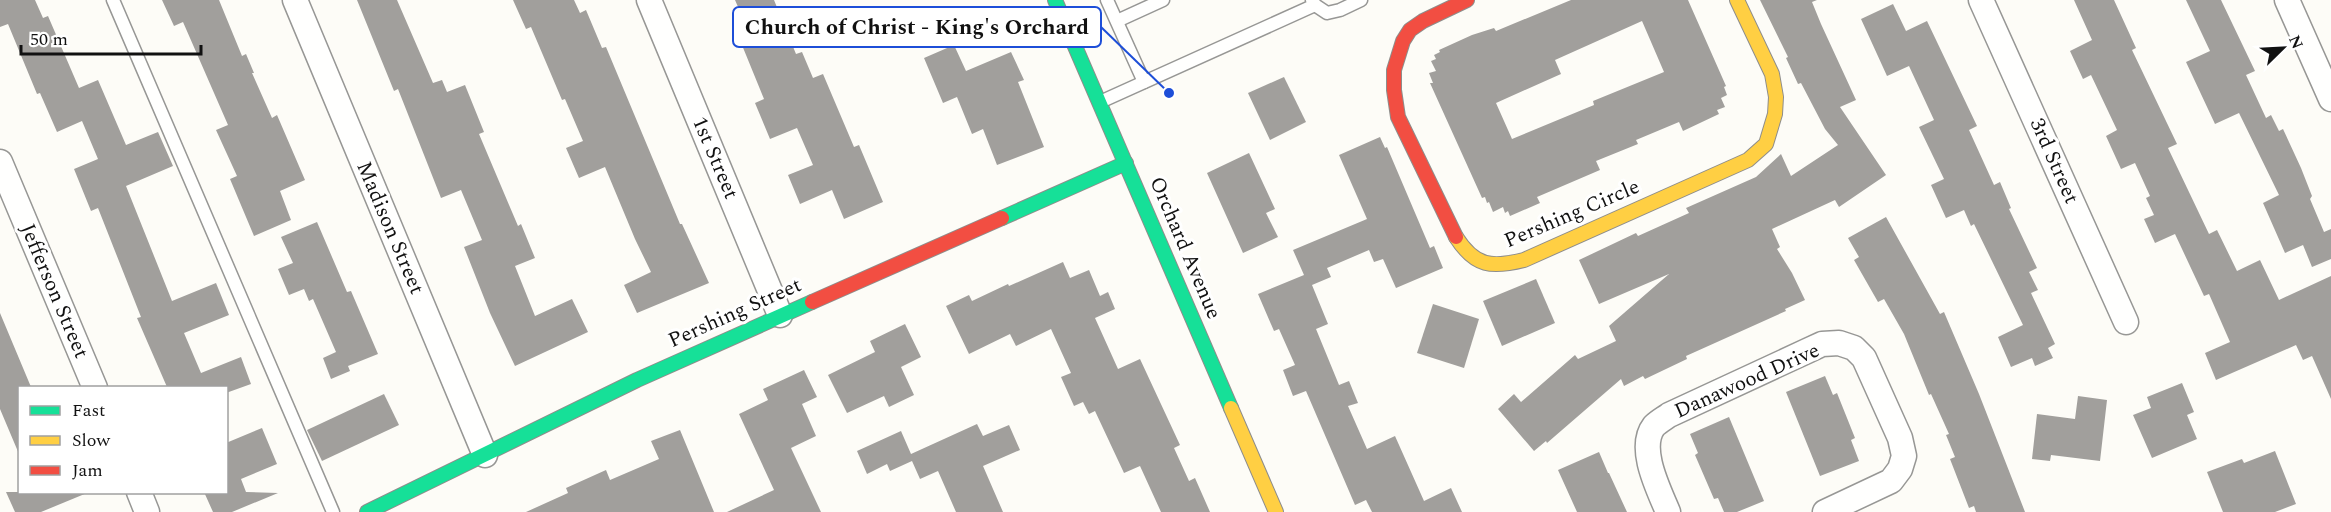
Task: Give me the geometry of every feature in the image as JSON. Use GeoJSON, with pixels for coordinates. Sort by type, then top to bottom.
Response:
{"type":"FeatureCollection","features":[{"type":"Feature","properties":{"kind":"street","name":"Madison Street"},"geometry":{"type":"LineString","coordinates":[[295,0],[485,455]]}},
{"type":"Feature","properties":{"kind":"street","name":"1st Street"},"geometry":{"type":"LineString","coordinates":[[649,0],[780,315]]}},
{"type":"Feature","properties":{"kind":"street","name":"Orchard Avenue"},"geometry":{"type":"LineString","coordinates":[[1056,0],[1276,512]]}},
{"type":"Feature","properties":{"kind":"street","name":"Pershing Circle"},"geometry":{"type":"LineString","coordinates":[[1467,0],[1423,21],[1410,30],[1396,57],[1394,90],[1398,117],[1460,244],[1465,251],[1480,262],[1501,266],[1524,260],[1748,160],[1766,144],[1775,114],[1776,97],[1772,74],[1737,0]]}},
{"type":"Feature","properties":{"kind":"street","name":"3rd Street"},"geometry":{"type":"LineString","coordinates":[[1981,0],[2126,322]]}},
{"type":"Feature","properties":{"kind":"street"},"geometry":{"type":"LineString","coordinates":[[2287,0],[2331,99]]}},
{"type":"Feature","properties":{"kind":"street","name":"Jefferson Street"},"geometry":{"type":"LineString","coordinates":[[0,162],[95,386]]}},
{"type":"Feature","properties":{"kind":"street","name":"Pershing Street"},"geometry":{"type":"LineString","coordinates":[[367,512],[636,380],[1126,164]]}},
{"type":"Feature","properties":{"kind":"street","name":"Danawood Drive"},"geometry":{"type":"LineString","coordinates":[[1668,512],[1656,483],[1648,453],[1648,439],[1654,426],[1669,415],[1822,344],[1839,343],[1854,348],[1864,358],[1900,438],[1904,456],[1900,469],[1891,481],[1825,512]]}},
{"type":"Feature","properties":{"kind":"street"},"geometry":{"type":"LineString","coordinates":[[140,494],[147,512]]}},
{"type":"Feature","properties":{"kind":"lane"},"geometry":{"type":"LineString","coordinates":[[113,0],[333,512]]}},
{"type":"Feature","properties":{"kind":"lane"},"geometry":{"type":"LineString","coordinates":[[1107,0],[1144,82]]}},
{"type":"Feature","properties":{"kind":"lane"},"geometry":{"type":"LineString","coordinates":[[1117,21],[1163,0]]}},
{"type":"Feature","properties":{"kind":"lane"},"geometry":{"type":"LineString","coordinates":[[1099,102],[1313,2],[1327,12],[1340,10],[1361,0]]}},
{"type":"Feature","properties":{"kind":"building"},"geometry":{"type":"Polygon","coordinates":[[[0,0],[35,0],[43,18],[48,16],[79,88],[98,80],[126,145],[158,132],[173,166],[126,186],[172,301],[216,283],[229,315],[184,333],[201,373],[241,357],[251,384],[228,392],[228,386],[167,386],[137,318],[141,317],[98,208],[91,211],[74,169],[98,159],[82,121],[57,132],[40,93],[37,94],[8,24],[0,27],[0,0]]]}},
{"type":"Feature","properties":{"kind":"building"},"geometry":{"type":"Polygon","coordinates":[[[162,0],[219,0],[242,56],[246,54],[272,118],[277,115],[305,180],[280,191],[291,220],[254,236],[230,179],[237,176],[216,130],[228,125],[183,22],[174,26],[162,0]]]}},
{"type":"Feature","properties":{"kind":"building"},"geometry":{"type":"Polygon","coordinates":[[[357,0],[397,0],[433,83],[442,80],[447,92],[465,85],[484,132],[479,134],[518,226],[521,224],[535,258],[515,266],[535,316],[572,299],[588,332],[515,366],[490,313],[464,247],[482,240],[461,190],[441,198],[398,89],[394,91],[357,0]]]}},
{"type":"Feature","properties":{"kind":"building"},"geometry":{"type":"Polygon","coordinates":[[[513,0],[574,0],[580,13],[586,10],[602,48],[606,47],[680,224],[709,283],[637,313],[624,285],[651,272],[605,167],[579,178],[566,148],[583,141],[565,99],[562,100],[531,27],[526,29],[513,0]]]}},
{"type":"Feature","properties":{"kind":"building"},"geometry":{"type":"Polygon","coordinates":[[[735,0],[774,0],[796,54],[802,52],[813,78],[823,74],[854,147],[859,145],[883,202],[844,219],[832,190],[800,204],[788,175],[813,165],[797,128],[770,139],[755,103],[764,99],[735,28],[745,23],[735,0]]]}},
{"type":"Feature","properties":{"kind":"building"},"geometry":{"type":"Polygon","coordinates":[[[1571,0],[1688,0],[1726,86],[1724,87],[1727,95],[1721,98],[1725,107],[1717,110],[1719,114],[1683,131],[1679,122],[1636,140],[1638,144],[1596,161],[1600,170],[1537,197],[1540,203],[1510,216],[1508,211],[1505,213],[1503,207],[1493,212],[1489,202],[1487,203],[1485,197],[1482,198],[1430,83],[1433,83],[1429,73],[1436,71],[1431,61],[1436,59],[1434,55],[1440,52],[1439,50],[1472,35],[1494,28],[1496,31],[1571,0]],[[1642,21],[1555,60],[1561,74],[1496,103],[1512,139],[1594,105],[1593,101],[1664,72],[1642,21]]]}},
{"type":"Feature","properties":{"kind":"building"},"geometry":{"type":"Polygon","coordinates":[[[1760,0],[1817,0],[1812,2],[1856,100],[1840,107],[1886,175],[1839,207],[1835,200],[1772,229],[1780,247],[1777,249],[1805,300],[1785,309],[1786,311],[1686,356],[1687,359],[1645,379],[1643,376],[1624,386],[1621,379],[1547,443],[1546,441],[1534,451],[1498,409],[1514,394],[1521,402],[1575,355],[1578,359],[1616,341],[1609,326],[1669,274],[1599,304],[1579,260],[1636,233],[1638,236],[1689,213],[1686,208],[1756,177],[1781,154],[1791,176],[1838,145],[1825,129],[1801,83],[1798,84],[1786,58],[1788,57],[1760,0]]]}},
{"type":"Feature","properties":{"kind":"building"},"geometry":{"type":"Polygon","coordinates":[[[2074,0],[2114,0],[2136,48],[2132,50],[2177,144],[2168,148],[2209,234],[2217,230],[2237,271],[2260,260],[2279,300],[2331,276],[2331,399],[2312,356],[2303,360],[2296,345],[2216,380],[2205,353],[2230,342],[2209,294],[2204,296],[2175,234],[2155,243],[2144,219],[2154,215],[2146,198],[2150,196],[2135,163],[2121,169],[2106,136],[2117,130],[2091,75],[2083,79],[2070,51],[2092,40],[2074,0]]]}},
{"type":"Feature","properties":{"kind":"building"},"geometry":{"type":"Polygon","coordinates":[[[2186,0],[2221,0],[2255,71],[2246,75],[2266,118],[2271,115],[2279,131],[2283,129],[2301,168],[2312,196],[2310,199],[2324,232],[2331,229],[2331,259],[2312,267],[2303,245],[2285,253],[2263,203],[2279,195],[2239,113],[2215,124],[2186,62],[2210,51],[2186,0]]]}},
{"type":"Feature","properties":{"kind":"building"},"geometry":{"type":"Polygon","coordinates":[[[1893,4],[1906,31],[1927,21],[1977,126],[1969,130],[1994,185],[2000,182],[2011,208],[2009,209],[2037,268],[2029,272],[2038,290],[2031,293],[2055,344],[2048,348],[2053,358],[2035,366],[2032,358],[2011,367],[1998,337],[2023,325],[1974,224],[1971,226],[1964,210],[1946,218],[1931,185],[1944,179],[1919,127],[1934,120],[1909,66],[1887,76],[1861,19],[1893,4]]]}},
{"type":"Feature","properties":{"kind":"building"},"geometry":{"type":"Polygon","coordinates":[[[954,45],[966,71],[1011,52],[1024,80],[1018,82],[1044,147],[997,165],[983,129],[972,134],[957,97],[943,103],[924,58],[954,45]]]}},
{"type":"Feature","properties":{"kind":"building"},"geometry":{"type":"Polygon","coordinates":[[[1284,77],[1306,122],[1270,140],[1248,93],[1284,77]]]}},
{"type":"Feature","properties":{"kind":"building"},"geometry":{"type":"Polygon","coordinates":[[[1380,137],[1385,148],[1387,147],[1430,248],[1434,246],[1443,268],[1396,288],[1383,259],[1374,262],[1369,250],[1327,268],[1331,277],[1312,285],[1328,324],[1316,329],[1339,385],[1349,381],[1358,403],[1348,406],[1367,449],[1395,436],[1424,501],[1451,488],[1462,512],[1372,512],[1366,500],[1355,505],[1306,391],[1293,396],[1283,370],[1295,365],[1279,329],[1274,331],[1258,294],[1304,275],[1293,250],[1367,219],[1339,155],[1380,137]]]}},
{"type":"Feature","properties":{"kind":"building"},"geometry":{"type":"Polygon","coordinates":[[[1249,153],[1275,209],[1266,213],[1278,237],[1243,253],[1207,173],[1249,153]]]}},
{"type":"Feature","properties":{"kind":"building"},"geometry":{"type":"Polygon","coordinates":[[[1886,217],[1940,314],[1944,312],[2025,512],[1976,512],[1974,506],[1969,508],[1950,459],[1955,457],[1946,435],[1949,434],[1931,394],[1929,395],[1904,334],[1884,299],[1878,302],[1854,260],[1859,257],[1848,238],[1886,217]]]}},
{"type":"Feature","properties":{"kind":"building"},"geometry":{"type":"Polygon","coordinates":[[[317,222],[347,292],[351,291],[378,354],[348,366],[350,371],[331,379],[323,358],[336,352],[313,299],[309,301],[304,289],[289,295],[278,269],[293,263],[281,237],[317,222]]]}},
{"type":"Feature","properties":{"kind":"building"},"geometry":{"type":"Polygon","coordinates":[[[1063,262],[1070,278],[1089,270],[1100,296],[1108,292],[1115,309],[1095,318],[1118,369],[1140,359],[1180,445],[1174,448],[1189,481],[1195,478],[1210,512],[1161,512],[1140,466],[1124,473],[1095,411],[1089,414],[1083,402],[1074,406],[1061,377],[1071,373],[1051,329],[1016,346],[1010,334],[969,354],[946,306],[969,295],[972,301],[1063,262]]]}},
{"type":"Feature","properties":{"kind":"building"},"geometry":{"type":"Polygon","coordinates":[[[1536,279],[1555,323],[1502,346],[1483,301],[1536,279]]]}},
{"type":"Feature","properties":{"kind":"building"},"geometry":{"type":"Polygon","coordinates":[[[1433,304],[1479,319],[1464,368],[1417,353],[1433,304]]]}},
{"type":"Feature","properties":{"kind":"building"},"geometry":{"type":"Polygon","coordinates":[[[0,313],[31,386],[18,386],[18,452],[0,409],[0,313]]]}},
{"type":"Feature","properties":{"kind":"building"},"geometry":{"type":"Polygon","coordinates":[[[905,324],[921,357],[901,367],[914,395],[889,407],[884,396],[847,413],[828,375],[875,352],[870,341],[905,324]]]}},
{"type":"Feature","properties":{"kind":"building"},"geometry":{"type":"Polygon","coordinates":[[[804,370],[817,397],[802,404],[816,436],[791,448],[821,512],[727,512],[774,490],[739,414],[768,400],[763,389],[804,370]]]}},
{"type":"Feature","properties":{"kind":"building"},"geometry":{"type":"Polygon","coordinates":[[[1825,376],[1833,395],[1837,393],[1855,438],[1851,440],[1859,461],[1820,476],[1786,392],[1825,376]]]}},
{"type":"Feature","properties":{"kind":"building"},"geometry":{"type":"Polygon","coordinates":[[[2182,383],[2194,412],[2187,415],[2197,439],[2152,458],[2133,415],[2151,408],[2147,397],[2182,383]]]}},
{"type":"Feature","properties":{"kind":"building"},"geometry":{"type":"Polygon","coordinates":[[[384,394],[399,425],[322,461],[307,430],[384,394]]]}},
{"type":"Feature","properties":{"kind":"building"},"geometry":{"type":"Polygon","coordinates":[[[2078,396],[2107,400],[2100,461],[2051,455],[2050,461],[2032,459],[2037,414],[2075,419],[2078,396]]]}},
{"type":"Feature","properties":{"kind":"building"},"geometry":{"type":"Polygon","coordinates":[[[1729,417],[1764,501],[1737,512],[1724,512],[1718,498],[1714,499],[1695,455],[1698,453],[1690,434],[1729,417]]]}},
{"type":"Feature","properties":{"kind":"building"},"geometry":{"type":"Polygon","coordinates":[[[977,424],[983,436],[1009,425],[1020,450],[983,466],[1003,512],[956,512],[938,471],[920,479],[912,461],[890,471],[887,464],[867,474],[857,451],[901,431],[911,454],[977,424]]]}},
{"type":"Feature","properties":{"kind":"building"},"geometry":{"type":"Polygon","coordinates":[[[262,428],[277,464],[241,479],[246,492],[278,493],[232,512],[213,512],[205,494],[228,494],[228,442],[262,428]]]}},
{"type":"Feature","properties":{"kind":"building"},"geometry":{"type":"Polygon","coordinates":[[[680,430],[714,512],[526,512],[568,493],[566,488],[606,470],[610,480],[659,459],[651,441],[680,430]]]}},
{"type":"Feature","properties":{"kind":"building"},"geometry":{"type":"Polygon","coordinates":[[[2275,451],[2296,504],[2275,512],[2223,512],[2207,472],[2242,459],[2244,463],[2275,451]]]}},
{"type":"Feature","properties":{"kind":"building"},"geometry":{"type":"Polygon","coordinates":[[[1599,452],[1627,512],[1577,512],[1558,470],[1599,452]]]}},
{"type":"Feature","properties":{"kind":"building"},"geometry":{"type":"Polygon","coordinates":[[[6,492],[85,494],[41,512],[15,512],[6,492]]]}},
{"type":"Feature","properties":{"kind":"traffic: fast"},"geometry":{"type":"LineString","coordinates":[[1055,0],[1231,408]]}},
{"type":"Feature","properties":{"kind":"traffic: fast"},"geometry":{"type":"LineString","coordinates":[[1002,218],[1126,163]]}},
{"type":"Feature","properties":{"kind":"traffic: fast"},"geometry":{"type":"LineString","coordinates":[[367,512],[637,380],[812,302]]}},
{"type":"Feature","properties":{"kind":"traffic: slow"},"geometry":{"type":"LineString","coordinates":[[1456,237],[1470,254],[1485,263],[1503,264],[1524,260],[1748,160],[1766,144],[1775,114],[1776,97],[1772,74],[1737,0]]}},
{"type":"Feature","properties":{"kind":"traffic: slow"},"geometry":{"type":"LineString","coordinates":[[1231,408],[1276,512]]}},
{"type":"Feature","properties":{"kind":"traffic: jam"},"geometry":{"type":"LineString","coordinates":[[1456,237],[1398,117],[1394,70],[1403,41],[1410,30],[1423,21],[1467,0]]}},
{"type":"Feature","properties":{"kind":"traffic: jam"},"geometry":{"type":"LineString","coordinates":[[812,302],[1002,218]]}},
{"type":"Feature","properties":{"kind":"place","name":"Church of Christ - King's Orchard"},"geometry":{"type":"Point","coordinates":[1169,93]}}]}
